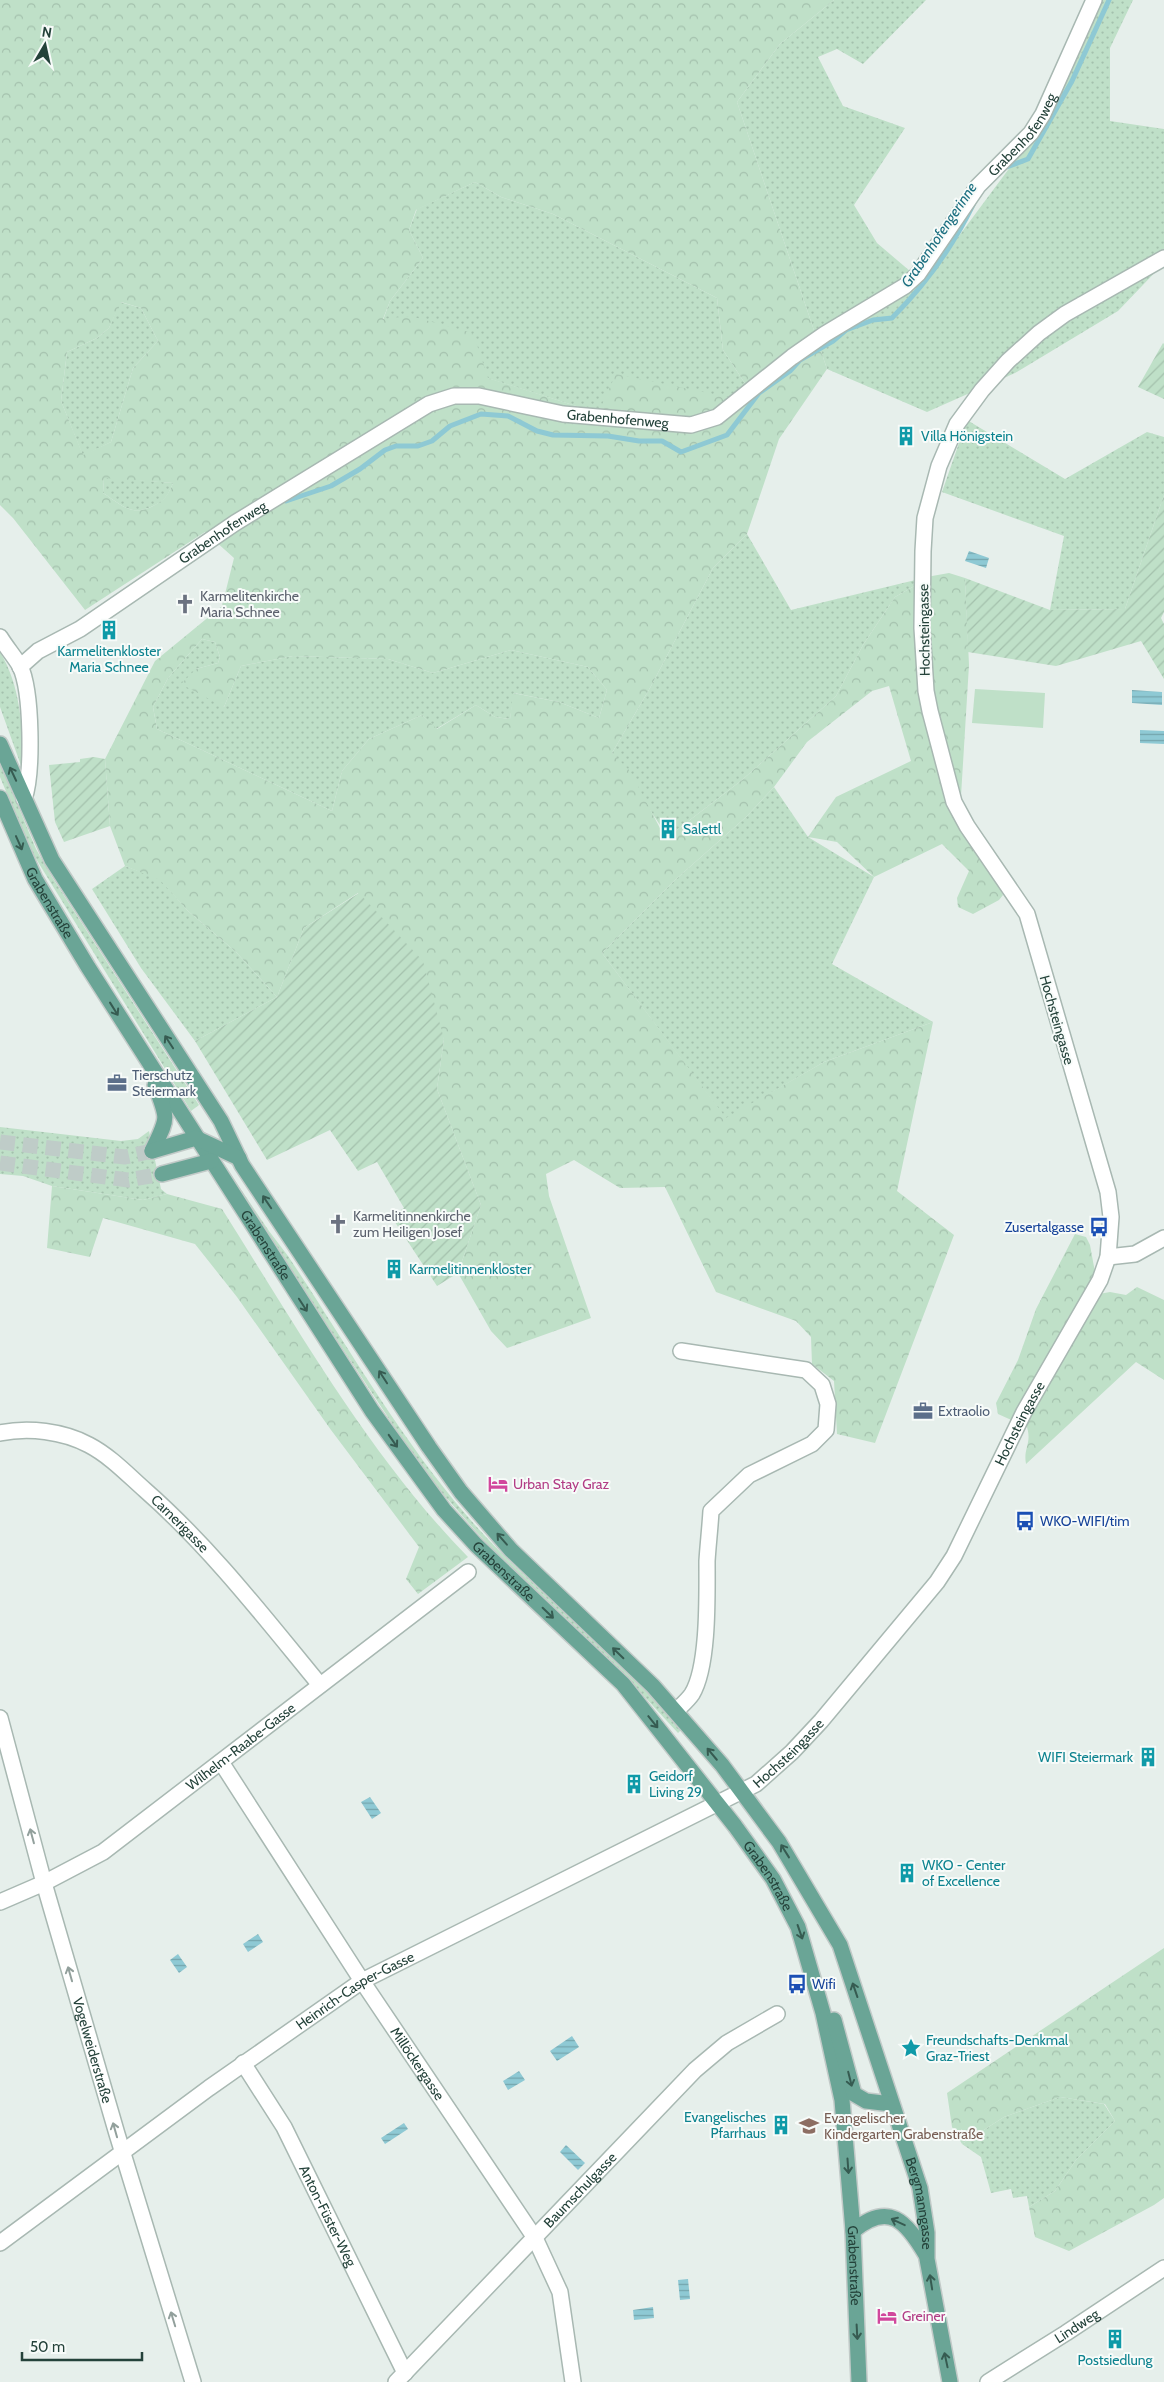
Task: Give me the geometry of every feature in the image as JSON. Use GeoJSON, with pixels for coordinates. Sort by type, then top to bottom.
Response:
{"type":"FeatureCollection","features":[{"type":"Feature","properties":{"kind":"main road","name":"Grabenstraße"},"geometry":{"type":"LineString","coordinates":[[0,744],[52,860],[65,882],[221,1121],[239,1158],[429,1447],[461,1492],[511,1550],[676,1711],[743,1792],[779,1842],[810,1893]]}},
{"type":"Feature","properties":{"kind":"main road","name":"Grabenstraße"},"geometry":{"type":"LineString","coordinates":[[0,798],[35,880],[146,1061],[372,1411],[439,1503],[496,1566],[623,1684],[718,1803],[773,1879],[798,1927],[820,2002],[842,2100],[852,2231],[859,2382]]}},
{"type":"Feature","properties":{"kind":"main road"},"geometry":{"type":"LineString","coordinates":[[146,1061],[167,1115],[165,1124],[152,1151],[196,1138],[239,1158]]}},
{"type":"Feature","properties":{"kind":"main road"},"geometry":{"type":"LineString","coordinates":[[162,1174],[211,1162],[221,1121]]}},
{"type":"Feature","properties":{"kind":"main road","name":"Bergmanngasse"},"geometry":{"type":"LineString","coordinates":[[810,1893],[840,1945],[920,2188],[927,2233],[928,2259],[950,2382]]}},
{"type":"Feature","properties":{"kind":"main road"},"geometry":{"type":"LineString","coordinates":[[820,2002],[836,2024],[854,2094],[866,2101],[891,2104]]}},
{"type":"Feature","properties":{"kind":"main road"},"geometry":{"type":"LineString","coordinates":[[852,2231],[867,2219],[885,2217],[902,2221],[913,2233],[928,2259]]}},
{"type":"Feature","properties":{"kind":"street","name":"Grabenhofenweg"},"geometry":{"type":"LineString","coordinates":[[20,667],[38,651],[80,629],[235,523],[429,404],[454,396],[478,396],[562,414],[669,425],[691,425],[717,417],[811,343],[905,286],[918,274],[959,211],[978,186],[1031,133],[1043,114],[1094,0]]}},
{"type":"Feature","properties":{"kind":"street","name":"Hochsteingasse"},"geometry":{"type":"LineString","coordinates":[[743,1792],[764,1778],[822,1722],[937,1582],[954,1556],[1024,1412],[1100,1280],[1108,1257],[1111,1217],[1108,1192],[1027,914],[967,826],[954,802],[930,711],[926,691],[922,637],[923,551],[925,518],[939,466],[958,424],[982,390],[1008,361],[1039,333],[1065,314],[1164,258]]}},
{"type":"Feature","properties":{"kind":"street"},"geometry":{"type":"LineString","coordinates":[[0,638],[20,667],[28,708],[28,788],[24,799]]}},
{"type":"Feature","properties":{"kind":"street"},"geometry":{"type":"LineString","coordinates":[[1108,1257],[1135,1254],[1164,1238]]}},
{"type":"Feature","properties":{"kind":"street"},"geometry":{"type":"LineString","coordinates":[[676,1711],[694,1688],[703,1650],[707,1613],[711,1511],[749,1475],[812,1444],[826,1430],[828,1404],[822,1385],[806,1370],[681,1351]]}},
{"type":"Feature","properties":{"kind":"street","name":"Carnerigasse"},"geometry":{"type":"LineString","coordinates":[[0,1432],[30,1430],[65,1435],[87,1444],[108,1456],[160,1502],[210,1552],[320,1685]]}},
{"type":"Feature","properties":{"kind":"street","name":"Wilhelm-Raabe-Gasse"},"geometry":{"type":"LineString","coordinates":[[0,1902],[44,1883],[103,1852],[468,1572]]}},
{"type":"Feature","properties":{"kind":"street","name":"Vogelweiderstraße"},"geometry":{"type":"LineString","coordinates":[[1,1720],[44,1883],[188,2381]]}},
{"type":"Feature","properties":{"kind":"street","name":"Millöckergasse"},"geometry":{"type":"LineString","coordinates":[[221,1762],[362,1981],[535,2238],[560,2292],[573,2382]]}},
{"type":"Feature","properties":{"kind":"street","name":"Heinrich-Casper-Gasse"},"geometry":{"type":"LineString","coordinates":[[0,2243],[243,2064],[362,1981],[743,1792]]}},
{"type":"Feature","properties":{"kind":"street","name":"Baumschulgasse"},"geometry":{"type":"LineString","coordinates":[[401,2377],[695,2070],[727,2043],[777,2014]]}},
{"type":"Feature","properties":{"kind":"street","name":"Anton-Füster-Weg"},"geometry":{"type":"LineString","coordinates":[[243,2064],[284,2127],[401,2377]]}},
{"type":"Feature","properties":{"kind":"street","name":"Lindweg"},"geometry":{"type":"LineString","coordinates":[[988,2382],[1164,2268]]}},
{"type":"Feature","properties":{"kind":"green space"},"geometry":{"type":"Polygon","coordinates":[[[0,0],[834,0],[780,44],[737,102],[827,369],[779,439],[747,534],[713,568],[650,688],[612,753],[630,771],[662,832],[666,835],[673,833],[742,780],[836,696],[863,645],[895,597],[932,576],[949,573],[965,578],[969,665],[961,796],[951,811],[989,867],[1003,895],[999,900],[973,914],[958,907],[957,898],[969,871],[942,844],[874,877],[837,842],[808,837],[836,797],[911,761],[889,686],[872,691],[807,742],[774,787],[746,817],[675,880],[602,953],[726,1118],[824,1062],[933,1022],[897,1191],[954,1235],[875,1443],[837,1434],[834,1381],[812,1364],[811,1337],[796,1321],[716,1292],[665,1187],[620,1188],[574,1160],[546,1174],[549,1196],[591,1318],[507,1348],[491,1331],[458,1273],[481,1205],[437,1089],[444,1039],[358,893],[304,928],[277,997],[236,952],[188,911],[160,880],[125,866],[110,826],[105,759],[155,661],[222,606],[234,558],[205,532],[85,610],[13,518],[0,505],[0,0]],[[475,182],[416,210],[409,230],[423,258],[390,301],[383,319],[410,316],[473,333],[488,378],[598,413],[616,374],[737,399],[746,385],[723,350],[717,298],[553,214],[501,197],[475,182]],[[121,302],[109,328],[97,338],[67,352],[61,401],[83,455],[111,442],[133,368],[158,341],[141,308],[121,302]],[[104,478],[103,493],[127,508],[139,510],[160,502],[168,494],[173,483],[104,478]],[[202,639],[168,678],[153,707],[157,729],[332,811],[342,771],[369,739],[422,715],[437,729],[476,705],[495,717],[510,719],[513,693],[559,702],[599,718],[607,690],[588,667],[511,650],[433,673],[388,659],[293,656],[241,666],[224,707],[181,684],[196,669],[218,663],[220,657],[215,642],[202,639]]]}},
{"type":"Feature","properties":{"kind":"green space"},"geometry":{"type":"Polygon","coordinates":[[[834,0],[926,0],[863,64],[837,49],[818,57],[843,106],[905,128],[854,205],[877,243],[924,283],[1040,127],[1094,0],[1133,0],[1110,48],[1110,121],[1164,129],[1164,263],[1118,311],[1015,373],[927,412],[827,369],[737,102],[780,44],[834,0]]]}},
{"type":"Feature","properties":{"kind":"green space"},"geometry":{"type":"Polygon","coordinates":[[[475,182],[501,197],[553,214],[717,298],[723,350],[746,385],[737,399],[598,413],[487,378],[383,320],[390,301],[423,258],[409,230],[417,209],[475,182]]]}},
{"type":"Feature","properties":{"kind":"green space"},"geometry":{"type":"Polygon","coordinates":[[[120,302],[141,308],[158,341],[133,368],[111,442],[83,456],[61,401],[67,352],[97,338],[109,328],[120,302]]]}},
{"type":"Feature","properties":{"kind":"green space"},"geometry":{"type":"Polygon","coordinates":[[[1164,344],[1164,399],[1138,387],[1164,344]]]}},
{"type":"Feature","properties":{"kind":"green space"},"geometry":{"type":"Polygon","coordinates":[[[967,420],[1065,479],[1147,432],[1164,437],[1164,495],[1125,609],[1050,610],[1064,536],[942,492],[967,420]]]}},
{"type":"Feature","properties":{"kind":"green space"},"geometry":{"type":"Polygon","coordinates":[[[104,477],[173,483],[168,494],[161,502],[145,509],[133,510],[121,505],[103,493],[104,477]]]}},
{"type":"Feature","properties":{"kind":"green space"},"geometry":{"type":"Polygon","coordinates":[[[1164,495],[1164,612],[1161,618],[1164,624],[1164,679],[1141,641],[1056,666],[968,652],[965,578],[1050,610],[1125,609],[1164,495]]]}},
{"type":"Feature","properties":{"kind":"green space"},"geometry":{"type":"Polygon","coordinates":[[[747,534],[791,610],[932,576],[895,597],[863,645],[836,696],[742,780],[673,833],[666,835],[662,832],[660,825],[612,753],[650,688],[713,568],[747,534]]]}},
{"type":"Feature","properties":{"kind":"green space"},"geometry":{"type":"Polygon","coordinates":[[[202,639],[215,642],[220,657],[218,663],[196,669],[224,707],[241,666],[293,656],[388,659],[433,673],[511,650],[588,667],[607,690],[599,718],[559,702],[514,693],[510,719],[495,717],[476,705],[436,729],[422,715],[369,739],[342,771],[332,811],[157,729],[153,707],[168,678],[202,639]]]}},
{"type":"Feature","properties":{"kind":"green space"},"geometry":{"type":"Polygon","coordinates":[[[0,652],[12,679],[19,707],[23,771],[0,707],[0,652]]]}},
{"type":"Feature","properties":{"kind":"green space"},"geometry":{"type":"Polygon","coordinates":[[[975,689],[1045,693],[1043,728],[972,723],[975,689]]]}},
{"type":"Feature","properties":{"kind":"green space"},"geometry":{"type":"Polygon","coordinates":[[[94,757],[105,759],[110,826],[64,842],[55,822],[49,765],[80,762],[80,759],[94,757]]]}},
{"type":"Feature","properties":{"kind":"green space"},"geometry":{"type":"Polygon","coordinates":[[[0,763],[36,849],[52,877],[199,1105],[191,1111],[30,849],[0,777],[0,763]]]}},
{"type":"Feature","properties":{"kind":"green space"},"geometry":{"type":"Polygon","coordinates":[[[774,787],[808,837],[874,877],[832,964],[933,1022],[824,1062],[726,1119],[602,953],[675,880],[746,817],[774,787]]]}},
{"type":"Feature","properties":{"kind":"green space"},"geometry":{"type":"Polygon","coordinates":[[[125,866],[160,879],[188,911],[236,952],[277,997],[195,1041],[141,968],[92,889],[125,866]]]}},
{"type":"Feature","properties":{"kind":"green space"},"geometry":{"type":"Polygon","coordinates":[[[359,893],[423,961],[444,1039],[437,1089],[481,1205],[458,1273],[437,1286],[391,1216],[404,1208],[377,1162],[358,1171],[330,1130],[267,1160],[195,1041],[277,997],[304,928],[359,893]]]}},
{"type":"Feature","properties":{"kind":"green space"},"geometry":{"type":"Polygon","coordinates":[[[0,1127],[121,1141],[138,1139],[149,1131],[161,1189],[167,1194],[143,1200],[52,1186],[23,1176],[0,1174],[0,1127]]]}},
{"type":"Feature","properties":{"kind":"green space"},"geometry":{"type":"Polygon","coordinates":[[[224,1164],[288,1256],[396,1422],[443,1486],[468,1517],[504,1556],[603,1647],[660,1705],[681,1730],[678,1733],[617,1667],[503,1562],[436,1486],[407,1446],[222,1166],[224,1164]]]}},
{"type":"Feature","properties":{"kind":"green space"},"geometry":{"type":"Polygon","coordinates":[[[52,1186],[143,1200],[167,1194],[222,1209],[336,1389],[367,1434],[432,1518],[468,1557],[418,1594],[406,1579],[419,1547],[331,1430],[237,1297],[195,1244],[103,1218],[90,1257],[47,1248],[52,1186]]]}},
{"type":"Feature","properties":{"kind":"green space"},"geometry":{"type":"Polygon","coordinates":[[[1075,1234],[1086,1237],[1090,1245],[1099,1294],[1110,1292],[1126,1295],[1137,1287],[1164,1300],[1164,1380],[1136,1362],[1026,1464],[1025,1459],[1029,1438],[1027,1427],[998,1414],[996,1403],[1018,1360],[1036,1309],[1075,1234]]]}},
{"type":"Feature","properties":{"kind":"green space"},"geometry":{"type":"Polygon","coordinates":[[[1164,1948],[1164,2198],[1069,2251],[1035,2237],[1029,2207],[1055,2191],[1076,2160],[1115,2121],[1105,2104],[1060,2097],[1004,2117],[962,2144],[952,2127],[947,2093],[1164,1948]]]}},
{"type":"Feature","properties":{"kind":"green space"},"geometry":{"type":"Polygon","coordinates":[[[1060,2097],[1104,2104],[1115,2121],[1076,2160],[1055,2191],[1029,2207],[1027,2196],[1013,2198],[1011,2189],[991,2193],[981,2157],[962,2144],[1004,2117],[1060,2097]]]}},
{"type":"Feature","properties":{"kind":"water"},"geometry":{"type":"Polygon","coordinates":[[[969,551],[989,558],[986,568],[965,561],[969,551]]]}},
{"type":"Feature","properties":{"kind":"water"},"geometry":{"type":"Polygon","coordinates":[[[1132,690],[1162,692],[1162,705],[1132,703],[1132,690]]]}},
{"type":"Feature","properties":{"kind":"water"},"geometry":{"type":"Polygon","coordinates":[[[1140,730],[1164,731],[1164,744],[1140,743],[1140,730]]]}},
{"type":"Feature","properties":{"kind":"water"},"geometry":{"type":"Polygon","coordinates":[[[370,1797],[381,1813],[372,1819],[361,1802],[370,1797]]]}},
{"type":"Feature","properties":{"kind":"water"},"geometry":{"type":"Polygon","coordinates":[[[258,1934],[263,1942],[248,1952],[243,1944],[258,1934]]]}},
{"type":"Feature","properties":{"kind":"water"},"geometry":{"type":"Polygon","coordinates":[[[178,1954],[187,1967],[179,1973],[170,1960],[178,1954]]]}},
{"type":"Feature","properties":{"kind":"water"},"geometry":{"type":"Polygon","coordinates":[[[572,2036],[579,2047],[557,2061],[550,2051],[572,2036]]]}},
{"type":"Feature","properties":{"kind":"water"},"geometry":{"type":"Polygon","coordinates":[[[519,2071],[525,2080],[508,2090],[503,2081],[519,2071]]]}},
{"type":"Feature","properties":{"kind":"water"},"geometry":{"type":"Polygon","coordinates":[[[404,2123],[408,2129],[385,2144],[381,2138],[404,2123]]]}},
{"type":"Feature","properties":{"kind":"water"},"geometry":{"type":"Polygon","coordinates":[[[566,2145],[585,2163],[578,2170],[560,2152],[566,2145]]]}},
{"type":"Feature","properties":{"kind":"water"},"geometry":{"type":"Polygon","coordinates":[[[688,2279],[690,2299],[680,2300],[678,2280],[688,2279]]]}},
{"type":"Feature","properties":{"kind":"water"},"geometry":{"type":"Polygon","coordinates":[[[653,2307],[654,2318],[634,2320],[633,2310],[653,2307]]]}},
{"type":"Feature","properties":{"kind":"waterway","name":"Grabenhofengerinne"},"geometry":{"type":"LineString","coordinates":[[1004,168],[1028,159],[1072,81],[1109,0]]}},
{"type":"Feature","properties":{"kind":"waterway","name":"Grabenhofengerinne"},"geometry":{"type":"LineString","coordinates":[[286,501],[331,486],[360,469],[385,450],[396,446],[418,446],[432,441],[450,426],[481,414],[508,416],[537,431],[553,435],[608,436],[639,441],[662,441],[681,452],[727,435],[759,393],[790,371],[800,360],[833,341],[846,330],[873,320],[892,318],[937,265],[973,205]]}},
{"type":"Feature","properties":{"kind":"tunnel"},"geometry":{"type":"LineString","coordinates":[[0,1142],[125,1157],[152,1151]]}},
{"type":"Feature","properties":{"kind":"tunnel"},"geometry":{"type":"LineString","coordinates":[[0,1163],[128,1180],[162,1174]]}},
{"type":"Feature","properties":{"kind":"place","name":"Villa Hönigstein"},"geometry":{"type":"Point","coordinates":[906,436]}},
{"type":"Feature","properties":{"kind":"place","name":"Karmelitenkirche Maria Schnee"},"geometry":{"type":"Point","coordinates":[185,604]}},
{"type":"Feature","properties":{"kind":"place","name":"Karmelitenkloster Maria Schnee"},"geometry":{"type":"Point","coordinates":[109,630]}},
{"type":"Feature","properties":{"kind":"place","name":"Salettl"},"geometry":{"type":"Point","coordinates":[668,829]}},
{"type":"Feature","properties":{"kind":"place","name":"Tierschutz Steiermark"},"geometry":{"type":"Point","coordinates":[117,1083]}},
{"type":"Feature","properties":{"kind":"place","name":"Karmelitinnenkirche zum Heiligen Josef"},"geometry":{"type":"Point","coordinates":[338,1224]}},
{"type":"Feature","properties":{"kind":"place","name":"Zusertalgasse"},"geometry":{"type":"Point","coordinates":[1099,1227]}},
{"type":"Feature","properties":{"kind":"place","name":"Karmelitinnenkloster"},"geometry":{"type":"Point","coordinates":[394,1269]}},
{"type":"Feature","properties":{"kind":"place","name":"Extraolio"},"geometry":{"type":"Point","coordinates":[923,1411]}},
{"type":"Feature","properties":{"kind":"place","name":"Urban Stay Graz"},"geometry":{"type":"Point","coordinates":[498,1484]}},
{"type":"Feature","properties":{"kind":"place","name":"WKO-WIFI/tim"},"geometry":{"type":"Point","coordinates":[1025,1521]}},
{"type":"Feature","properties":{"kind":"place","name":"WIFI Steiermark"},"geometry":{"type":"Point","coordinates":[1148,1757]}},
{"type":"Feature","properties":{"kind":"place","name":"Geidorf Living 29"},"geometry":{"type":"Point","coordinates":[634,1784]}},
{"type":"Feature","properties":{"kind":"place","name":"WKO - Center of Excellence"},"geometry":{"type":"Point","coordinates":[907,1873]}},
{"type":"Feature","properties":{"kind":"place","name":"Wifi"},"geometry":{"type":"Point","coordinates":[797,1984]}},
{"type":"Feature","properties":{"kind":"place","name":"Freundschafts-Denkmal Graz-Triest"},"geometry":{"type":"Point","coordinates":[911,2048]}},
{"type":"Feature","properties":{"kind":"place","name":"Evangelisches Pfarrhaus"},"geometry":{"type":"Point","coordinates":[781,2125]}},
{"type":"Feature","properties":{"kind":"place","name":"Evangelischer Kindergarten Grabenstraße"},"geometry":{"type":"Point","coordinates":[809,2126]}},
{"type":"Feature","properties":{"kind":"place","name":"Greiner"},"geometry":{"type":"Point","coordinates":[887,2316]}},
{"type":"Feature","properties":{"kind":"place","name":"Postsiedlung"},"geometry":{"type":"Point","coordinates":[1115,2339]}}]}
